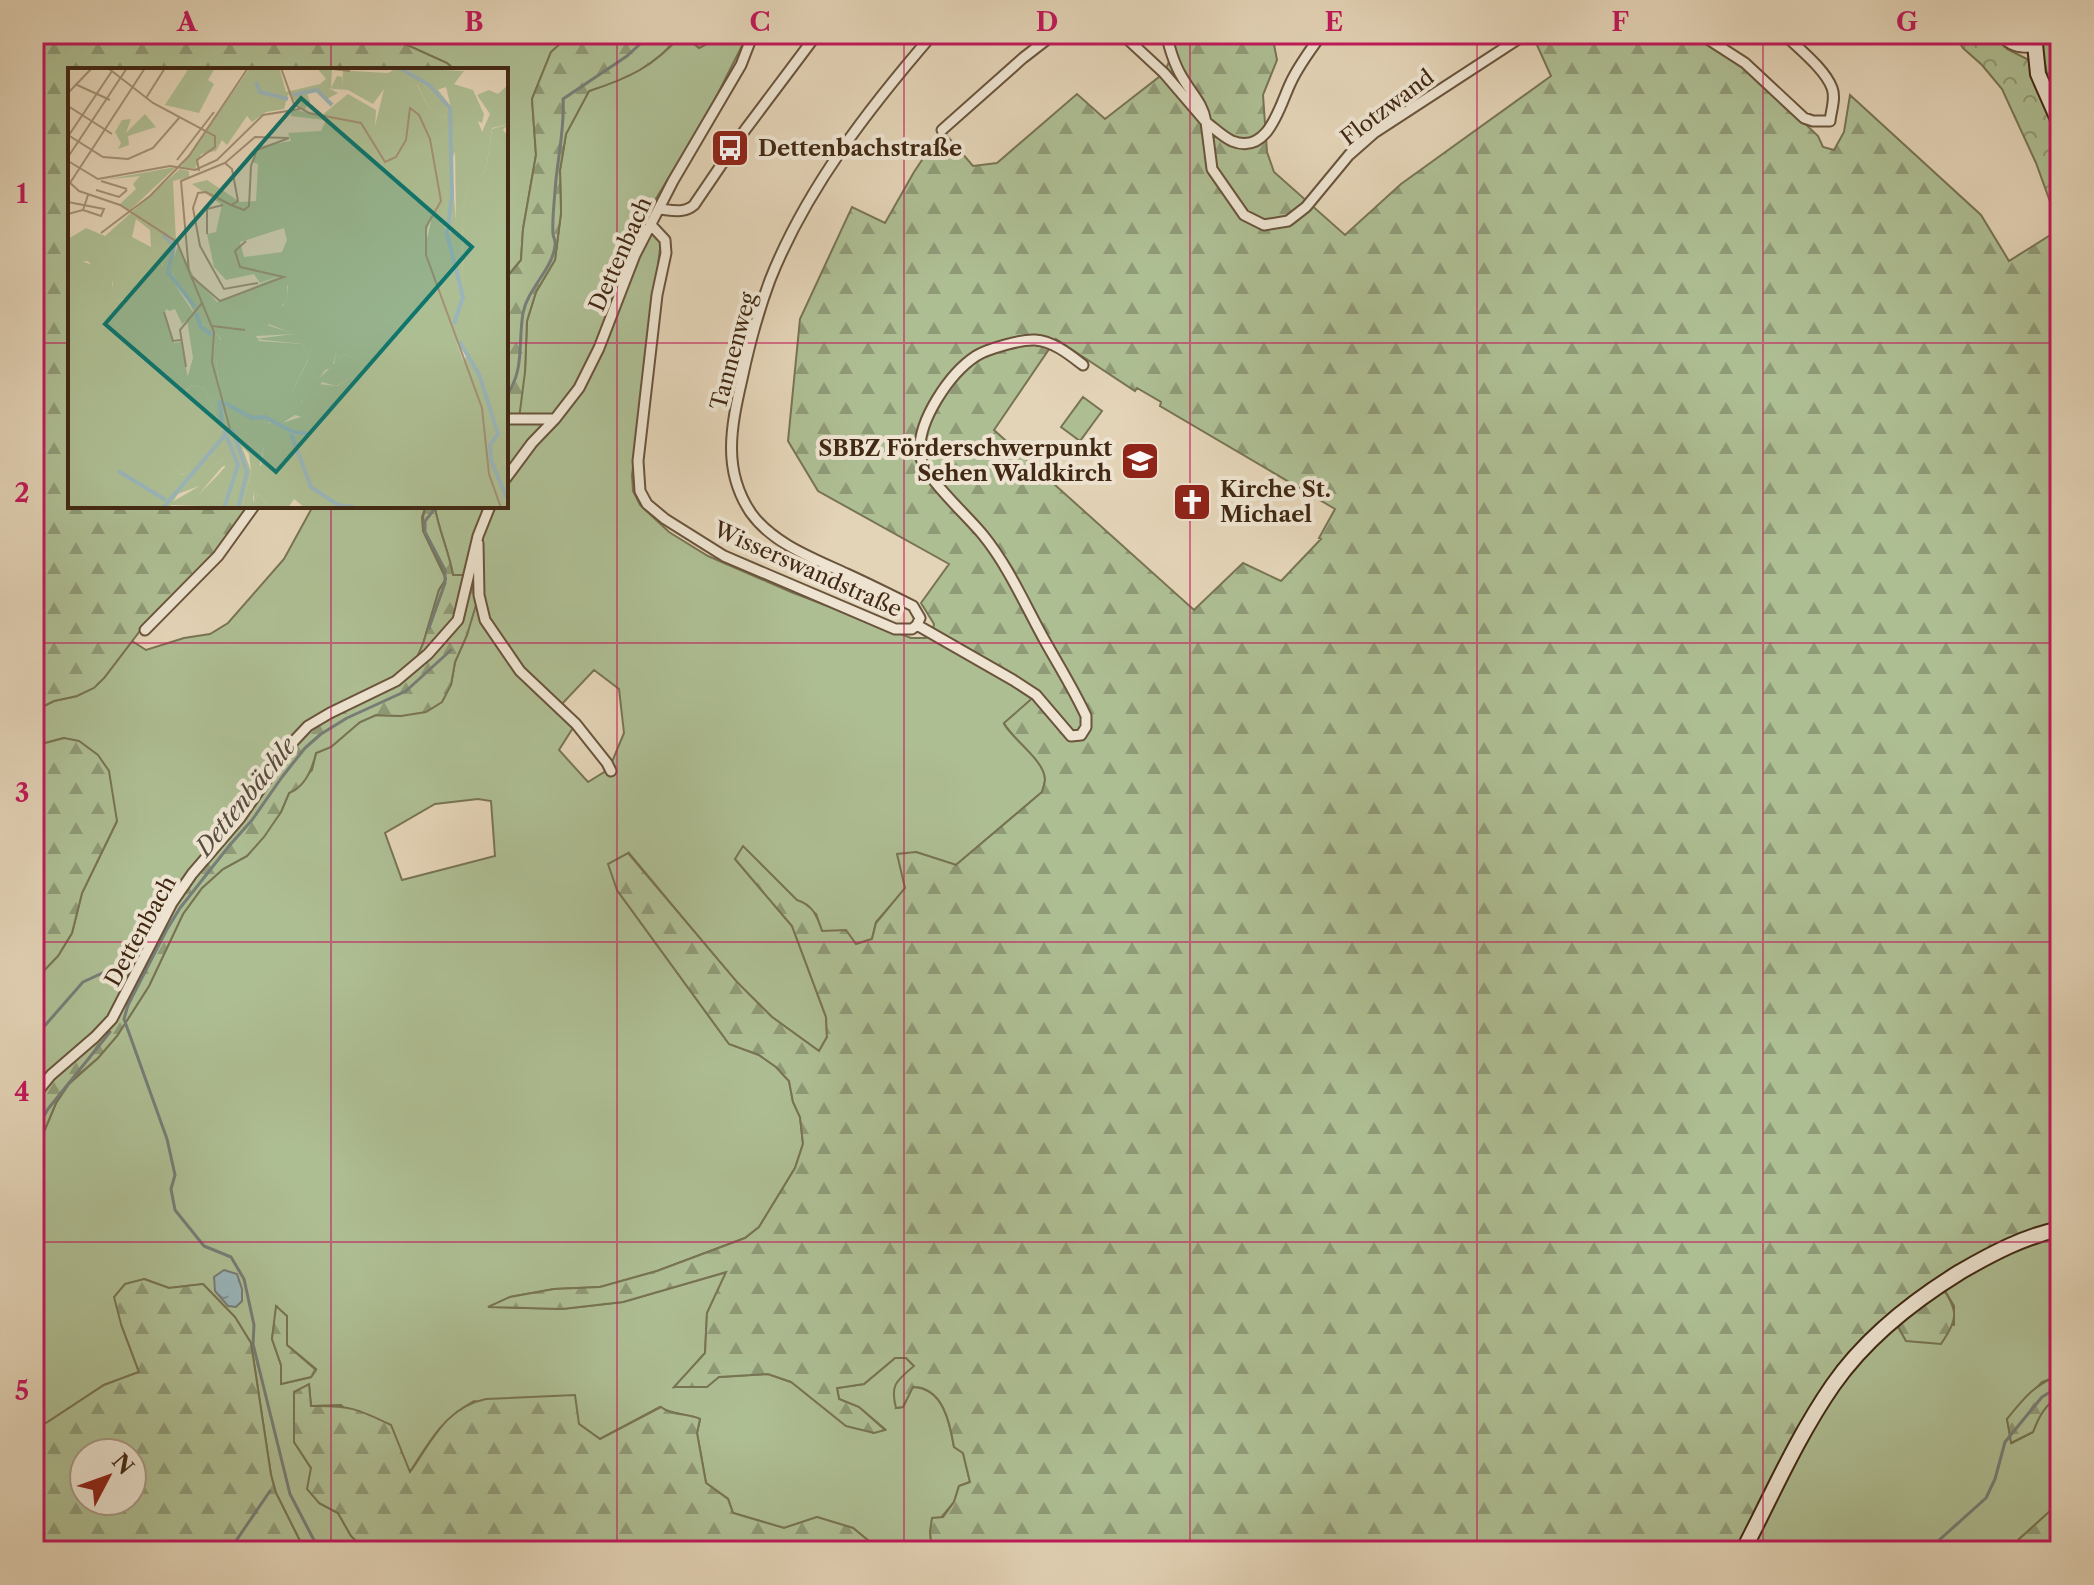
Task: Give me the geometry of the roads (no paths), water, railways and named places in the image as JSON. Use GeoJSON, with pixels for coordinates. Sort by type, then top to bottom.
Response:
{"type":"FeatureCollection","features":[{"type":"Feature","properties":{"kind":"street","name":"Dettenbach"},"geometry":{"type":"LineString","coordinates":[[508,475],[579,388],[599,348],[635,255],[673,181],[741,65],[753,34]]}},
{"type":"Feature","properties":{"kind":"street"},"geometry":{"type":"LineString","coordinates":[[659,209],[677,211],[690,209],[694,205],[817,34]]}},
{"type":"Feature","properties":{"kind":"street","name":"Tannenweg"},"geometry":{"type":"LineString","coordinates":[[917,625],[920,618],[913,606],[813,559],[767,531],[752,515],[741,494],[733,473],[731,455],[732,420],[755,327],[770,281],[798,219],[844,146],[933,34]]}},
{"type":"Feature","properties":{"kind":"street"},"geometry":{"type":"LineString","coordinates":[[942,130],[1054,34]]}},
{"type":"Feature","properties":{"kind":"street"},"geometry":{"type":"LineString","coordinates":[[1122,34],[1164,73],[1206,122],[1232,141],[1245,143],[1258,140],[1268,131],[1298,68],[1322,34]]}},
{"type":"Feature","properties":{"kind":"street"},"geometry":{"type":"LineString","coordinates":[[1166,34],[1181,76],[1204,110],[1206,122]]}},
{"type":"Feature","properties":{"kind":"street","name":"Flotzwand"},"geometry":{"type":"LineString","coordinates":[[1206,122],[1212,169],[1244,215],[1264,225],[1288,221],[1306,207],[1349,155],[1374,133],[1526,34]]}},
{"type":"Feature","properties":{"kind":"street"},"geometry":{"type":"LineString","coordinates":[[1700,34],[1745,63],[1804,118],[1830,121],[1834,98],[1832,88],[1812,61],[1784,34]]}},
{"type":"Feature","properties":{"kind":"street"},"geometry":{"type":"LineString","coordinates":[[2000,34],[2018,47],[2034,41],[2038,74],[2060,124]]}},
{"type":"Feature","properties":{"kind":"street","name":"Wisserswandstraße"},"geometry":{"type":"LineString","coordinates":[[651,225],[665,240],[666,253],[657,295],[638,461],[640,491],[647,504],[665,519],[737,562],[895,629],[912,629],[917,625],[1036,695],[1071,736],[1081,735],[1086,727],[1086,716],[1075,692],[1003,561],[926,471],[920,454],[927,417],[955,375],[979,354],[1036,340],[1061,349],[1083,365]]}},
{"type":"Feature","properties":{"kind":"street"},"geometry":{"type":"LineString","coordinates":[[508,419],[555,419]]}},
{"type":"Feature","properties":{"kind":"street"},"geometry":{"type":"LineString","coordinates":[[145,630],[218,556],[253,508]]}},
{"type":"Feature","properties":{"kind":"street","name":"Dettenbach"},"geometry":{"type":"LineString","coordinates":[[34,1096],[51,1075],[112,1019],[172,903],[192,874],[240,818],[300,734],[330,713],[396,681],[428,654],[458,620],[478,536],[489,508]]}},
{"type":"Feature","properties":{"kind":"street","name":"Dettenbach"},"geometry":{"type":"LineString","coordinates":[[478,536],[479,595],[485,620],[520,671],[576,724],[611,771]]}},
{"type":"Feature","properties":{"kind":"street"},"geometry":{"type":"LineString","coordinates":[[1743,1551],[1806,1429],[1835,1382],[1864,1349],[1941,1284],[1990,1254],[2047,1231],[2060,1229]]}},
{"type":"Feature","properties":{"kind":"water"},"geometry":{"type":"Polygon","coordinates":[[[224,1270],[237,1274],[242,1289],[242,1301],[236,1307],[228,1306],[215,1291],[214,1277],[224,1270]]]}},
{"type":"Feature","properties":{"kind":"waterway","name":"Dettenbächle"},"geometry":{"type":"LineString","coordinates":[[508,393],[516,377],[523,313],[555,246],[553,218],[563,99],[627,56],[651,34]]}},
{"type":"Feature","properties":{"kind":"waterway","name":"Dettenbächle"},"geometry":{"type":"LineString","coordinates":[[429,628],[445,583],[445,570],[425,532],[425,521],[435,508]]}},
{"type":"Feature","properties":{"kind":"waterway"},"geometry":{"type":"LineString","coordinates":[[323,1551],[316,1544],[290,1494],[253,1344],[254,1325],[244,1279],[231,1257],[204,1246],[175,1210],[171,1189],[175,1175],[167,1139],[124,1019],[128,1005],[180,908],[252,820],[305,748],[347,718],[406,691],[451,650]]}},
{"type":"Feature","properties":{"kind":"waterway"},"geometry":{"type":"LineString","coordinates":[[34,1038],[83,982],[141,955]]}},
{"type":"Feature","properties":{"kind":"waterway","name":"Dettenbächle"},"geometry":{"type":"LineString","coordinates":[[34,1139],[48,1109],[110,1032]]}},
{"type":"Feature","properties":{"kind":"waterway"},"geometry":{"type":"LineString","coordinates":[[1927,1551],[1986,1498],[1995,1479],[2005,1442],[2042,1397],[2060,1386]]}},
{"type":"Feature","properties":{"kind":"waterway"},"geometry":{"type":"LineString","coordinates":[[229,1551],[270,1491]]}},
{"type":"Feature","properties":{"kind":"place","name":"Dettenbachstraße"},"geometry":{"type":"Point","coordinates":[730,148]}},
{"type":"Feature","properties":{"kind":"place","name":"SBBZ Förderschwerpunkt Sehen Waldkirch"},"geometry":{"type":"Point","coordinates":[1140,461]}},
{"type":"Feature","properties":{"kind":"place","name":"Kirche St. Michael"},"geometry":{"type":"Point","coordinates":[1192,502]}}]}
